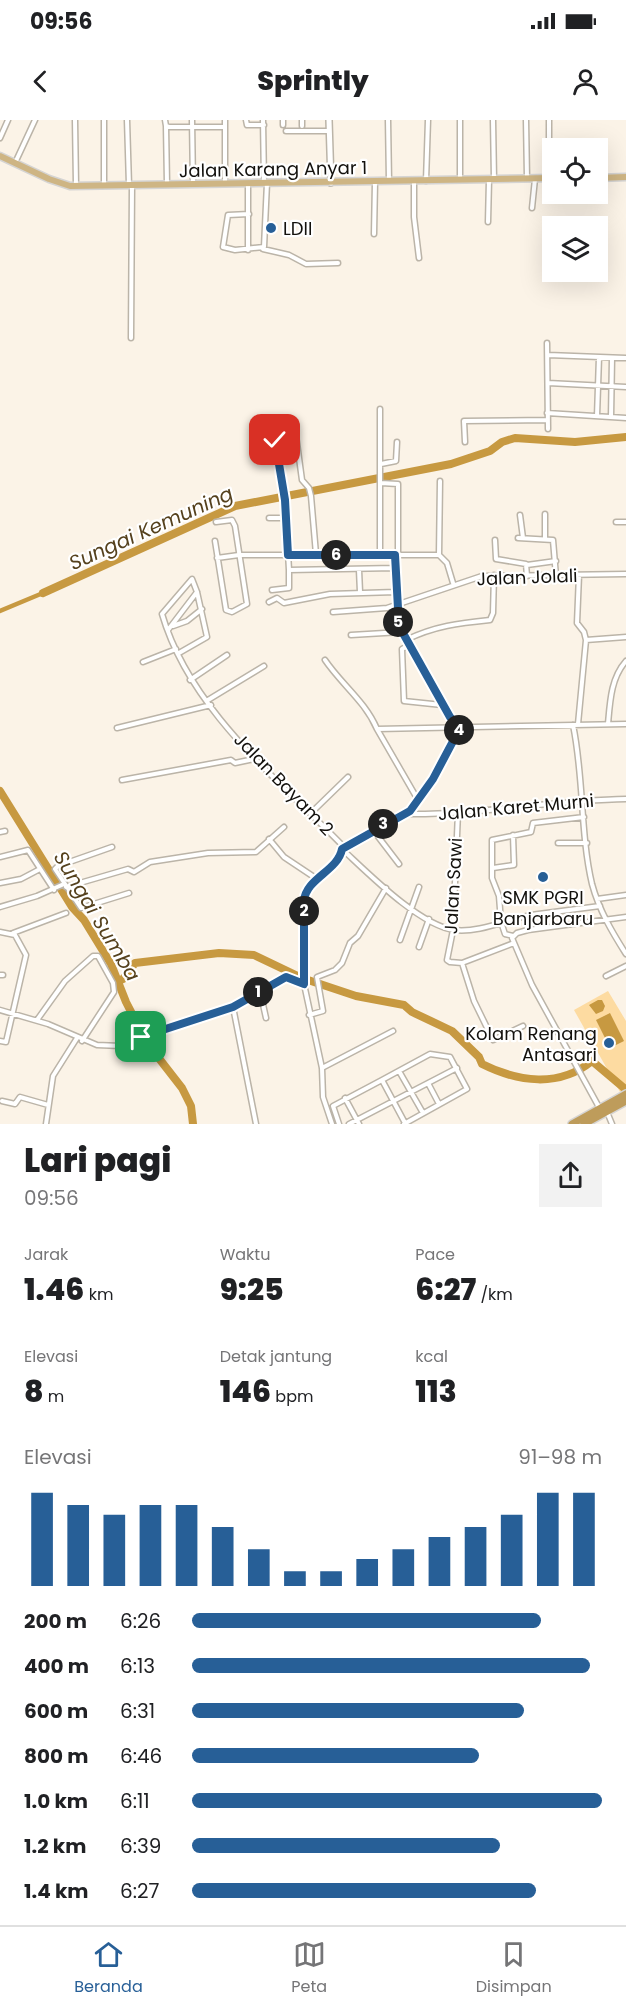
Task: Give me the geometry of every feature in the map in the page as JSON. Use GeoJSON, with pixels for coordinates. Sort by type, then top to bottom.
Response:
{"type":"FeatureCollection","features":[{"type":"Feature","properties":{"kind":"highway"},"geometry":{"type":"LineString","coordinates":[[572,1124],[626,1097]]}},
{"type":"Feature","properties":{"kind":"highway"},"geometry":{"type":"LineString","coordinates":[[584,1124],[603,1110]]}},
{"type":"Feature","properties":{"kind":"main road","name":"Jalan Karang Anyar 1"},"geometry":{"type":"LineString","coordinates":[[0,156],[63,185],[76,186],[542,179]]}},
{"type":"Feature","properties":{"kind":"main road"},"geometry":{"type":"LineString","coordinates":[[608,178],[626,177]]}},
{"type":"Feature","properties":{"kind":"street"},"geometry":{"type":"LineString","coordinates":[[0,138],[8,120]]}},
{"type":"Feature","properties":{"kind":"street"},"geometry":{"type":"LineString","coordinates":[[15,163],[35,120]]}},
{"type":"Feature","properties":{"kind":"street"},"geometry":{"type":"LineString","coordinates":[[75,120],[76,186]]}},
{"type":"Feature","properties":{"kind":"street"},"geometry":{"type":"LineString","coordinates":[[104,120],[104,186]]}},
{"type":"Feature","properties":{"kind":"street"},"geometry":{"type":"LineString","coordinates":[[127,120],[130,185],[131,338]]}},
{"type":"Feature","properties":{"kind":"street"},"geometry":{"type":"LineString","coordinates":[[165,120],[167,185]]}},
{"type":"Feature","properties":{"kind":"street"},"geometry":{"type":"LineString","coordinates":[[192,120],[193,185]]}},
{"type":"Feature","properties":{"kind":"street"},"geometry":{"type":"LineString","coordinates":[[225,120],[225,184]]}},
{"type":"Feature","properties":{"kind":"street"},"geometry":{"type":"LineString","coordinates":[[246,120],[247,125],[264,123],[266,182],[264,248]]}},
{"type":"Feature","properties":{"kind":"street"},"geometry":{"type":"LineString","coordinates":[[302,120],[302,126]]}},
{"type":"Feature","properties":{"kind":"street"},"geometry":{"type":"LineString","coordinates":[[329,120],[331,183]]}},
{"type":"Feature","properties":{"kind":"street"},"geometry":{"type":"LineString","coordinates":[[388,120],[388,182]]}},
{"type":"Feature","properties":{"kind":"street"},"geometry":{"type":"LineString","coordinates":[[426,181],[428,120]]}},
{"type":"Feature","properties":{"kind":"street"},"geometry":{"type":"LineString","coordinates":[[460,120],[460,181]]}},
{"type":"Feature","properties":{"kind":"street"},"geometry":{"type":"LineString","coordinates":[[488,222],[493,120]]}},
{"type":"Feature","properties":{"kind":"street"},"geometry":{"type":"LineString","coordinates":[[526,120],[527,179]]}},
{"type":"Feature","properties":{"kind":"street"},"geometry":{"type":"LineString","coordinates":[[549,120],[550,138]]}},
{"type":"Feature","properties":{"kind":"street"},"geometry":{"type":"LineString","coordinates":[[166,126],[225,127]]}},
{"type":"Feature","properties":{"kind":"street"},"geometry":{"type":"LineString","coordinates":[[286,131],[329,131]]}},
{"type":"Feature","properties":{"kind":"street"},"geometry":{"type":"LineString","coordinates":[[532,208],[535,179]]}},
{"type":"Feature","properties":{"kind":"street"},"geometry":{"type":"LineString","coordinates":[[374,234],[375,182]]}},
{"type":"Feature","properties":{"kind":"street"},"geometry":{"type":"LineString","coordinates":[[414,182],[414,217],[419,258]]}},
{"type":"Feature","properties":{"kind":"street"},"geometry":{"type":"LineString","coordinates":[[248,183],[248,250]]}},
{"type":"Feature","properties":{"kind":"street"},"geometry":{"type":"LineString","coordinates":[[249,214],[228,215],[223,244],[226,249],[264,248],[289,255],[306,264],[338,263]]}},
{"type":"Feature","properties":{"kind":"street"},"geometry":{"type":"LineString","coordinates":[[547,343],[548,429]]}},
{"type":"Feature","properties":{"kind":"street"},"geometry":{"type":"LineString","coordinates":[[548,355],[626,358]]}},
{"type":"Feature","properties":{"kind":"street"},"geometry":{"type":"LineString","coordinates":[[597,416],[599,357]]}},
{"type":"Feature","properties":{"kind":"street"},"geometry":{"type":"LineString","coordinates":[[611,417],[612,357]]}},
{"type":"Feature","properties":{"kind":"street"},"geometry":{"type":"LineString","coordinates":[[548,383],[626,387]]}},
{"type":"Feature","properties":{"kind":"street"},"geometry":{"type":"LineString","coordinates":[[380,409],[380,555]]}},
{"type":"Feature","properties":{"kind":"street"},"geometry":{"type":"LineString","coordinates":[[547,413],[626,418]]}},
{"type":"Feature","properties":{"kind":"street"},"geometry":{"type":"LineString","coordinates":[[272,590],[289,588],[285,500],[273,419],[294,421],[302,480],[309,488],[311,496],[316,554]]}},
{"type":"Feature","properties":{"kind":"street"},"geometry":{"type":"LineString","coordinates":[[465,442],[464,422],[548,420]]}},
{"type":"Feature","properties":{"kind":"street"},"geometry":{"type":"LineString","coordinates":[[381,464],[396,461],[397,442]]}},
{"type":"Feature","properties":{"kind":"street"},"geometry":{"type":"LineString","coordinates":[[439,555],[440,481]]}},
{"type":"Feature","properties":{"kind":"street"},"geometry":{"type":"LineString","coordinates":[[381,482],[398,484],[395,568],[397,620],[401,632],[443,705],[460,728]]}},
{"type":"Feature","properties":{"kind":"street"},"geometry":{"type":"LineString","coordinates":[[544,514],[545,538]]}},
{"type":"Feature","properties":{"kind":"street"},"geometry":{"type":"LineString","coordinates":[[520,515],[520,538],[553,540],[556,576]]}},
{"type":"Feature","properties":{"kind":"street"},"geometry":{"type":"LineString","coordinates":[[269,518],[286,517]]}},
{"type":"Feature","properties":{"kind":"street"},"geometry":{"type":"LineString","coordinates":[[215,541],[226,610],[232,612],[247,604],[234,522],[216,522]]}},
{"type":"Feature","properties":{"kind":"street"},"geometry":{"type":"LineString","coordinates":[[616,522],[626,522]]}},
{"type":"Feature","properties":{"kind":"street"},"geometry":{"type":"LineString","coordinates":[[495,540],[496,559],[527,565],[556,561]]}},
{"type":"Feature","properties":{"kind":"street"},"geometry":{"type":"LineString","coordinates":[[217,558],[239,555],[439,555],[447,563],[453,583]]}},
{"type":"Feature","properties":{"kind":"street"},"geometry":{"type":"LineString","coordinates":[[527,565],[527,576]]}},
{"type":"Feature","properties":{"kind":"street"},"geometry":{"type":"LineString","coordinates":[[289,570],[395,568]]}},
{"type":"Feature","properties":{"kind":"street"},"geometry":{"type":"LineString","coordinates":[[359,570],[360,592]]}},
{"type":"Feature","properties":{"kind":"street","name":"Jalan Jolali"},"geometry":{"type":"LineString","coordinates":[[333,612],[397,605],[453,583],[494,575],[626,574]]}},
{"type":"Feature","properties":{"kind":"street"},"geometry":{"type":"LineString","coordinates":[[406,640],[459,621],[491,619],[494,575]]}},
{"type":"Feature","properties":{"kind":"street"},"geometry":{"type":"LineString","coordinates":[[578,724],[586,640],[584,632],[576,622],[579,575]]}},
{"type":"Feature","properties":{"kind":"street"},"geometry":{"type":"LineString","coordinates":[[143,662],[178,651],[207,638],[202,609],[197,592],[193,580],[189,580],[163,610],[162,616],[168,630],[197,592]]}},
{"type":"Feature","properties":{"kind":"street"},"geometry":{"type":"LineString","coordinates":[[269,602],[277,598],[284,603],[330,594],[396,591]]}},
{"type":"Feature","properties":{"kind":"street"},"geometry":{"type":"LineString","coordinates":[[172,626],[187,621],[202,609]]}},
{"type":"Feature","properties":{"kind":"street","name":"Jalan Bayam 2"},"geometry":{"type":"LineString","coordinates":[[168,630],[190,680],[255,759],[386,888],[413,909],[453,930]]}},
{"type":"Feature","properties":{"kind":"street"},"geometry":{"type":"LineString","coordinates":[[351,635],[401,632]]}},
{"type":"Feature","properties":{"kind":"street"},"geometry":{"type":"LineString","coordinates":[[586,640],[626,637]]}},
{"type":"Feature","properties":{"kind":"street"},"geometry":{"type":"LineString","coordinates":[[409,645],[402,648],[404,701],[443,705]]}},
{"type":"Feature","properties":{"kind":"street"},"geometry":{"type":"LineString","coordinates":[[190,680],[227,655]]}},
{"type":"Feature","properties":{"kind":"street"},"geometry":{"type":"LineString","coordinates":[[325,660],[339,679],[360,698],[418,800]]}},
{"type":"Feature","properties":{"kind":"street"},"geometry":{"type":"LineString","coordinates":[[608,724],[610,698],[618,670],[626,661]]}},
{"type":"Feature","properties":{"kind":"street"},"geometry":{"type":"LineString","coordinates":[[208,700],[264,666]]}},
{"type":"Feature","properties":{"kind":"street"},"geometry":{"type":"LineString","coordinates":[[117,728],[211,705]]}},
{"type":"Feature","properties":{"kind":"street"},"geometry":{"type":"LineString","coordinates":[[377,729],[626,724]]}},
{"type":"Feature","properties":{"kind":"street"},"geometry":{"type":"LineString","coordinates":[[573,725],[579,753],[592,883],[605,919],[626,954]]}},
{"type":"Feature","properties":{"kind":"street"},"geometry":{"type":"LineString","coordinates":[[332,1124],[323,1097],[322,1068],[304,984],[306,975],[304,896],[317,879],[338,860],[343,848],[406,814],[433,779],[460,728]]}},
{"type":"Feature","properties":{"kind":"street"},"geometry":{"type":"LineString","coordinates":[[122,780],[231,760],[235,763],[255,759]]}},
{"type":"Feature","properties":{"kind":"street"},"geometry":{"type":"LineString","coordinates":[[311,813],[348,777]]}},
{"type":"Feature","properties":{"kind":"street","name":"Jalan Karet Murni"},"geometry":{"type":"LineString","coordinates":[[406,814],[626,800]]}},
{"type":"Feature","properties":{"kind":"street","name":"Jalan Sawi"},"geometry":{"type":"LineString","coordinates":[[458,812],[453,930],[447,960],[450,963],[462,963]]}},
{"type":"Feature","properties":{"kind":"street"},"geometry":{"type":"LineString","coordinates":[[585,817],[533,823],[531,832],[494,838],[494,885],[499,896],[501,922],[505,934],[513,936],[528,930],[626,917]]}},
{"type":"Feature","properties":{"kind":"street"},"geometry":{"type":"LineString","coordinates":[[0,906],[64,885],[122,870],[128,869],[134,872],[150,862],[208,853],[256,852],[284,827]]}},
{"type":"Feature","properties":{"kind":"street"},"geometry":{"type":"LineString","coordinates":[[373,830],[399,864]]}},
{"type":"Feature","properties":{"kind":"street"},"geometry":{"type":"LineString","coordinates":[[493,868],[514,865],[513,835]]}},
{"type":"Feature","properties":{"kind":"street"},"geometry":{"type":"LineString","coordinates":[[268,839],[284,857],[317,879]]}},
{"type":"Feature","properties":{"kind":"street"},"geometry":{"type":"LineString","coordinates":[[558,843],[588,843]]}},
{"type":"Feature","properties":{"kind":"street"},"geometry":{"type":"LineString","coordinates":[[112,847],[56,867],[64,885],[81,908],[129,893]]}},
{"type":"Feature","properties":{"kind":"street"},"geometry":{"type":"LineString","coordinates":[[0,857],[27,849],[55,889]]}},
{"type":"Feature","properties":{"kind":"street"},"geometry":{"type":"LineString","coordinates":[[0,883],[21,879],[39,869]]}},
{"type":"Feature","properties":{"kind":"street"},"geometry":{"type":"LineString","coordinates":[[400,940],[413,909],[418,887]]}},
{"type":"Feature","properties":{"kind":"street"},"geometry":{"type":"LineString","coordinates":[[309,1015],[323,1011],[317,983],[320,974],[335,970],[342,963],[350,943],[358,936],[386,888]]}},
{"type":"Feature","properties":{"kind":"street"},"geometry":{"type":"LineString","coordinates":[[597,899],[626,895]]}},
{"type":"Feature","properties":{"kind":"street"},"geometry":{"type":"LineString","coordinates":[[453,930],[483,928],[501,922],[600,906]]}},
{"type":"Feature","properties":{"kind":"street"},"geometry":{"type":"LineString","coordinates":[[0,932],[13,933],[66,914]]}},
{"type":"Feature","properties":{"kind":"street"},"geometry":{"type":"LineString","coordinates":[[419,947],[429,919]]}},
{"type":"Feature","properties":{"kind":"street"},"geometry":{"type":"LineString","coordinates":[[0,1041],[6,1042],[26,955],[13,933]]}},
{"type":"Feature","properties":{"kind":"street"},"geometry":{"type":"LineString","coordinates":[[513,936],[532,985],[612,1124]]}},
{"type":"Feature","properties":{"kind":"street"},"geometry":{"type":"LineString","coordinates":[[514,943],[462,963],[474,1001],[493,1039],[523,1026]]}},
{"type":"Feature","properties":{"kind":"street"},"geometry":{"type":"LineString","coordinates":[[37,1020],[68,977],[93,956],[98,956],[113,983],[114,992],[82,1041]]}},
{"type":"Feature","properties":{"kind":"street"},"geometry":{"type":"LineString","coordinates":[[606,976],[626,966]]}},
{"type":"Feature","properties":{"kind":"street"},"geometry":{"type":"LineString","coordinates":[[0,1010],[62,1029],[82,1041],[97,1045],[121,1046],[143,1036],[233,1007],[286,977],[304,984]]}},
{"type":"Feature","properties":{"kind":"street"},"geometry":{"type":"LineString","coordinates":[[260,991],[266,1018]]}},
{"type":"Feature","properties":{"kind":"street"},"geometry":{"type":"LineString","coordinates":[[233,1007],[256,1124]]}},
{"type":"Feature","properties":{"kind":"street"},"geometry":{"type":"LineString","coordinates":[[322,1068],[393,1031]]}},
{"type":"Feature","properties":{"kind":"street"},"geometry":{"type":"LineString","coordinates":[[46,1124],[54,1072],[77,1038]]}},
{"type":"Feature","properties":{"kind":"street"},"geometry":{"type":"LineString","coordinates":[[339,1124],[333,1106],[345,1098],[435,1054],[450,1057],[467,1089],[405,1124],[382,1080]]}},
{"type":"Feature","properties":{"kind":"street"},"geometry":{"type":"LineString","coordinates":[[350,1124],[358,1122],[457,1068]]}},
{"type":"Feature","properties":{"kind":"street"},"geometry":{"type":"LineString","coordinates":[[399,1071],[423,1113]]}},
{"type":"Feature","properties":{"kind":"street"},"geometry":{"type":"LineString","coordinates":[[428,1083],[439,1104]]}},
{"type":"Feature","properties":{"kind":"street"},"geometry":{"type":"LineString","coordinates":[[2,1101],[15,1104],[20,1097],[48,1106]]}},
{"type":"Feature","properties":{"kind":"street"},"geometry":{"type":"LineString","coordinates":[[345,1098],[358,1122]]}},
{"type":"Feature","properties":{"kind":"shaded area","name":"Kolam Renang Antasari"},"geometry":{"type":"Polygon","coordinates":[[[608,991],[626,1021],[626,1088],[620,1092],[574,1010],[608,991]]]}},
{"type":"Feature","properties":{"kind":"shaded area"},"geometry":{"type":"Polygon","coordinates":[[[602,1000],[605,1006],[603,1011],[596,1014],[589,1005],[602,1000]]]}},
{"type":"Feature","properties":{"kind":"shaded area"},"geometry":{"type":"Polygon","coordinates":[[[610,1013],[624,1041],[610,1048],[596,1020],[610,1013]]]}},
{"type":"Feature","properties":{"kind":"waterway","name":"Sungai Kemuning"},"geometry":{"type":"LineString","coordinates":[[43,593],[235,506],[451,464],[490,451],[502,442],[515,438],[575,442],[626,437]]}},
{"type":"Feature","properties":{"kind":"waterway"},"geometry":{"type":"LineString","coordinates":[[0,611],[43,593]]}},
{"type":"Feature","properties":{"kind":"waterway","name":"Sungai Sumba"},"geometry":{"type":"LineString","coordinates":[[0,791],[72,907],[84,920],[111,964],[126,1002],[147,1043],[182,1088],[191,1106],[193,1124]]}},
{"type":"Feature","properties":{"kind":"waterway"},"geometry":{"type":"LineString","coordinates":[[118,981],[123,979],[135,963],[219,953],[254,955],[302,978],[356,996],[404,1005],[412,1012],[452,1031],[479,1057],[482,1064],[496,1070],[524,1078],[552,1079],[579,1070],[592,1061],[624,1088]]}},
{"type":"Feature","properties":{"kind":"place","name":"LDII"},"geometry":{"type":"Point","coordinates":[271,228]}},
{"type":"Feature","properties":{"kind":"place","name":"SMK PGRI Banjarbaru"},"geometry":{"type":"Point","coordinates":[543,877]}},
{"type":"Feature","properties":{"kind":"place","name":"Kolam Renang Antasari"},"geometry":{"type":"Point","coordinates":[609,1043]}},
{"type":"Feature","properties":{"kind":"route"},"geometry":{"type":"LineString","coordinates":[[141,1037],[233,1007],[286,977],[304,984],[306,975],[304,896],[306,892],[338,860],[342,849],[410,811],[433,779],[460,728],[450,717],[399,626],[395,555],[288,555],[285,500],[275,440]]}}]}
